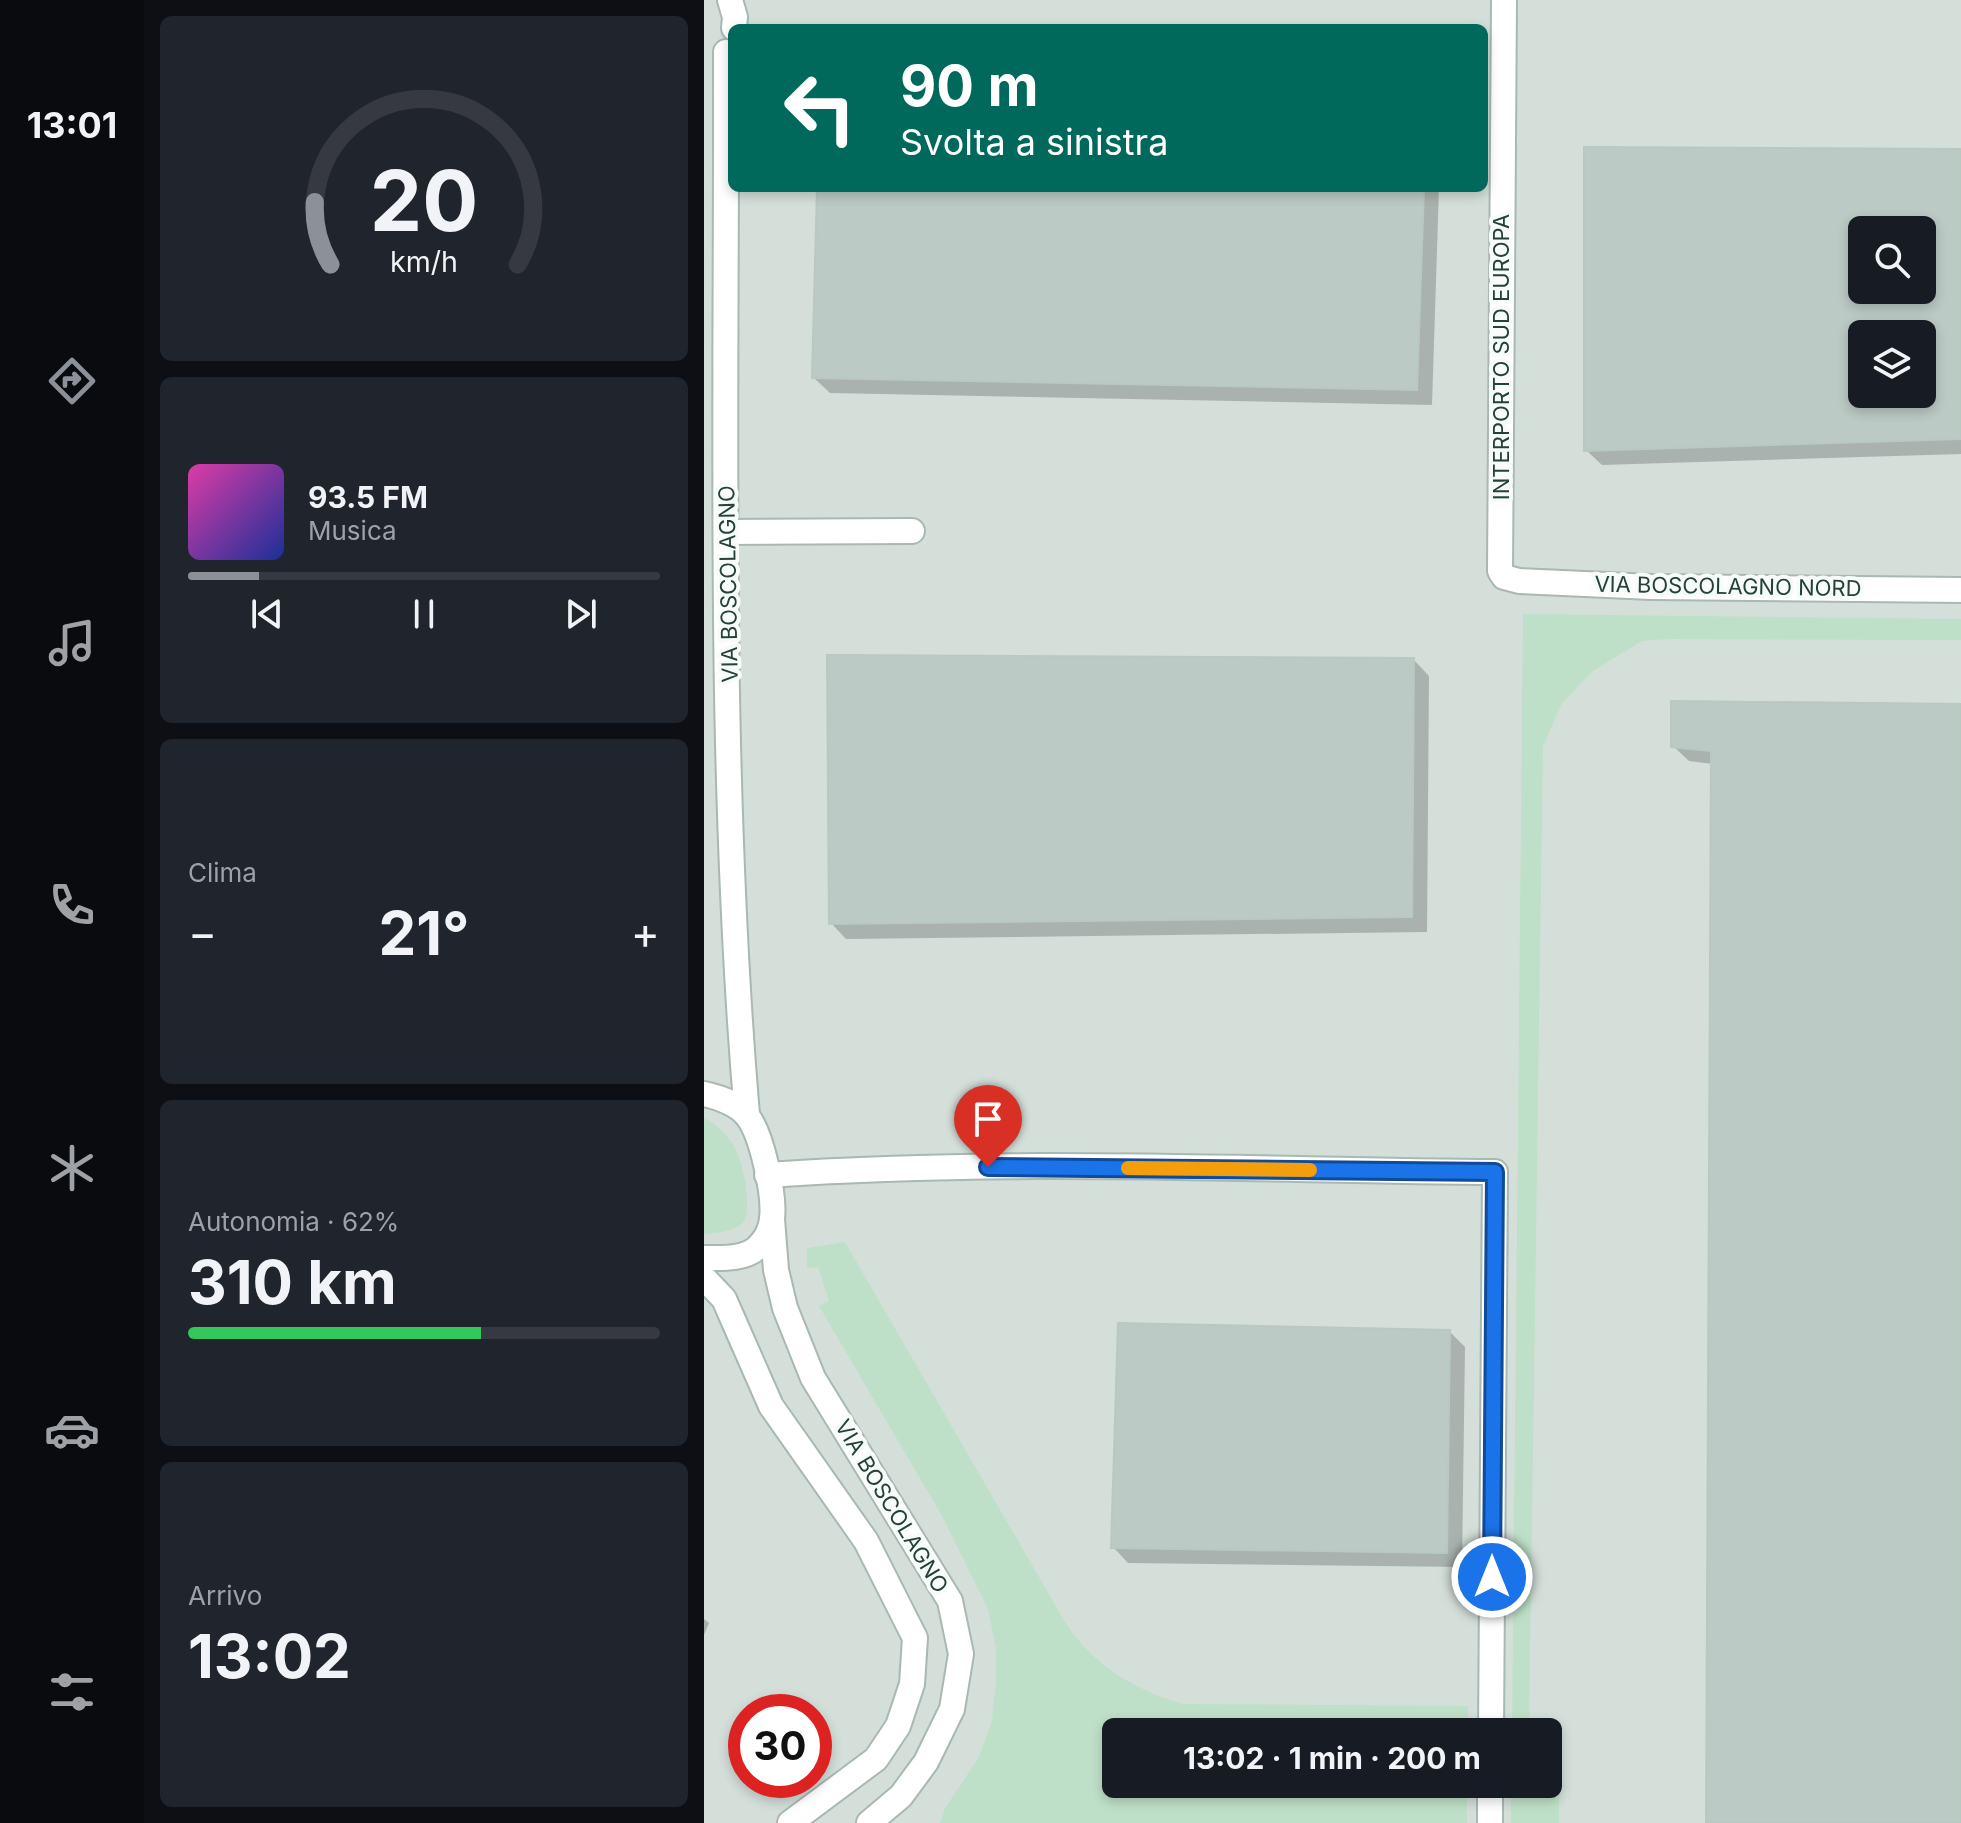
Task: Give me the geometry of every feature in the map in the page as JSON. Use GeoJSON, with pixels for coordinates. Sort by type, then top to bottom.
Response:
{"type":"FeatureCollection","features":[{"type":"Feature","properties":{"kind":"street"},"geometry":{"type":"LineString","coordinates":[[730,0],[734,24]]}},
{"type":"Feature","properties":{"kind":"street","name":"INTERPORTO SUD EUROPA"},"geometry":{"type":"LineString","coordinates":[[1500,571],[1504,0]]}},
{"type":"Feature","properties":{"kind":"street","name":"VIA BOSCOLAGNO"},"geometry":{"type":"LineString","coordinates":[[704,69],[713,65],[728,47]]}},
{"type":"Feature","properties":{"kind":"street","name":"VIA BOSCOLAGNO"},"geometry":{"type":"LineString","coordinates":[[728,192],[727,532],[731,826],[740,1033],[747,1115],[766,1159],[776,1270],[785,1308],[813,1378],[950,1601],[961,1654],[952,1709],[926,1762],[901,1796],[869,1823]]}},
{"type":"Feature","properties":{"kind":"street"},"geometry":{"type":"LineString","coordinates":[[727,532],[912,531]]}},
{"type":"Feature","properties":{"kind":"street","name":"VIA BOSCOLAGNO NORD"},"geometry":{"type":"LineString","coordinates":[[1500,571],[1510,580],[1651,587],[1961,590]]}},
{"type":"Feature","properties":{"kind":"street"},"geometry":{"type":"LineString","coordinates":[[704,1094],[731,1103],[747,1115]]}},
{"type":"Feature","properties":{"kind":"street"},"geometry":{"type":"LineString","coordinates":[[767,1175],[862,1168],[988,1167],[1495,1172],[1491,1718]]}},
{"type":"Feature","properties":{"kind":"street"},"geometry":{"type":"LineString","coordinates":[[704,1258],[731,1259],[756,1250],[766,1236],[772,1219]]}},
{"type":"Feature","properties":{"kind":"street","name":"VIA BOSCOLAGNO"},"geometry":{"type":"LineString","coordinates":[[704,1278],[724,1299],[771,1406],[866,1541],[915,1638],[912,1684],[898,1726],[876,1759],[790,1823]]}},
{"type":"Feature","properties":{"kind":"street"},"geometry":{"type":"LineString","coordinates":[[1490,1798],[1490,1823]]}},
{"type":"Feature","properties":{"kind":"shaded area"},"geometry":{"type":"Polygon","coordinates":[[[704,0],[1961,0],[1961,1823],[704,1823],[704,0]]]}},
{"type":"Feature","properties":{"kind":"green space"},"geometry":{"type":"Polygon","coordinates":[[[1523,614],[1961,619],[1961,640],[1642,641],[1593,671],[1562,703],[1543,746],[1529,1718],[1512,1718],[1523,614]]]}},
{"type":"Feature","properties":{"kind":"green space"},"geometry":{"type":"Polygon","coordinates":[[[704,1118],[723,1132],[736,1149],[745,1181],[747,1204],[741,1225],[704,1234],[704,1118]]]}},
{"type":"Feature","properties":{"kind":"green space"},"geometry":{"type":"Polygon","coordinates":[[[845,1242],[1065,1622],[1076,1638],[1116,1674],[1148,1691],[1183,1704],[1468,1706],[1468,1718],[1102,1718],[1102,1798],[1467,1798],[1467,1823],[940,1823],[945,1808],[979,1757],[992,1720],[996,1649],[988,1609],[942,1516],[819,1306],[829,1301],[818,1267],[807,1268],[807,1248],[845,1242]]]}},
{"type":"Feature","properties":{"kind":"green space"},"geometry":{"type":"Polygon","coordinates":[[[1511,1798],[1559,1798],[1559,1823],[1511,1823],[1511,1798]]]}},
{"type":"Feature","properties":{"kind":"building"},"geometry":{"type":"Polygon","coordinates":[[[1584,147],[1961,149],[1961,439],[1584,451],[1584,147]]]}},
{"type":"Feature","properties":{"kind":"building"},"geometry":{"type":"Polygon","coordinates":[[[817,192],[1424,192],[1417,390],[812,378],[817,192]]]}},
{"type":"Feature","properties":{"kind":"building"},"geometry":{"type":"Polygon","coordinates":[[[827,655],[1414,658],[1412,917],[829,924],[827,655]]]}},
{"type":"Feature","properties":{"kind":"building"},"geometry":{"type":"Polygon","coordinates":[[[1671,701],[1961,704],[1961,1823],[1706,1823],[1711,751],[1671,747],[1671,701]]]}},
{"type":"Feature","properties":{"kind":"building"},"geometry":{"type":"Polygon","coordinates":[[[1118,1323],[1450,1330],[1447,1553],[1111,1548],[1118,1323]]]}},
{"type":"Feature","properties":{"kind":"slow traffic"},"geometry":{"type":"LineString","coordinates":[[1128,1168],[1310,1170]]}},
{"type":"Feature","properties":{"kind":"route"},"geometry":{"type":"LineString","coordinates":[[988,1167],[1495,1172],[1492,1577]]}}]}
